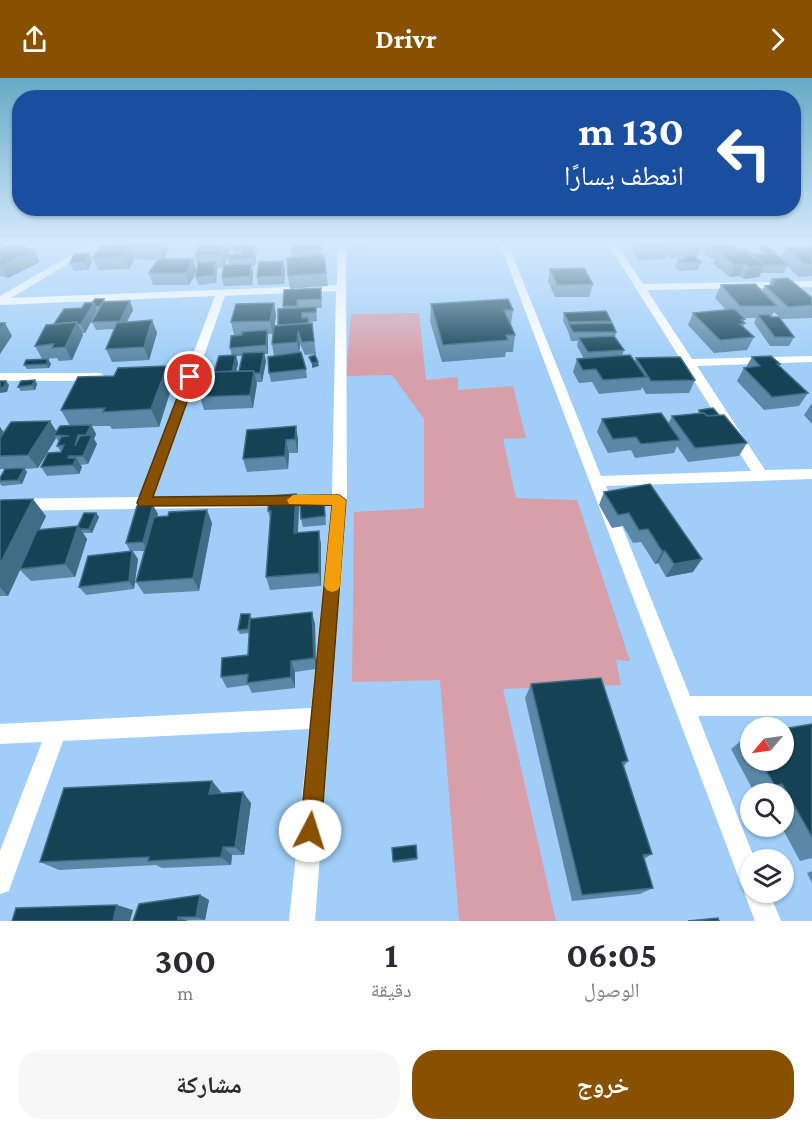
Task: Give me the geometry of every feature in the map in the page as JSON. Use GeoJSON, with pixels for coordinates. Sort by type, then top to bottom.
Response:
{"type":"FeatureCollection","features":[{"type":"Feature","properties":{"kind":"street"},"geometry":{"type":"LineString","coordinates":[[0,301],[30,283]]}},
{"type":"Feature","properties":{"kind":"street"},"geometry":{"type":"LineString","coordinates":[[302,921],[339,500],[341,283]]}},
{"type":"Feature","properties":{"kind":"street"},"geometry":{"type":"LineString","coordinates":[[519,283],[740,850]]}},
{"type":"Feature","properties":{"kind":"street"},"geometry":{"type":"LineString","coordinates":[[638,283],[761,475]]}},
{"type":"Feature","properties":{"kind":"street"},"geometry":{"type":"LineString","coordinates":[[640,287],[812,284]]}},
{"type":"Feature","properties":{"kind":"street"},"geometry":{"type":"LineString","coordinates":[[0,301],[341,288]]}},
{"type":"Feature","properties":{"kind":"street"},"geometry":{"type":"LineString","coordinates":[[144,503],[221,293]]}},
{"type":"Feature","properties":{"kind":"street"},"geometry":{"type":"LineString","coordinates":[[688,363],[812,359]]}},
{"type":"Feature","properties":{"kind":"street"},"geometry":{"type":"LineString","coordinates":[[0,377],[107,377]]}},
{"type":"Feature","properties":{"kind":"street"},"geometry":{"type":"LineString","coordinates":[[143,377],[190,377]]}},
{"type":"Feature","properties":{"kind":"street"},"geometry":{"type":"LineString","coordinates":[[596,480],[812,474]]}},
{"type":"Feature","properties":{"kind":"street"},"geometry":{"type":"LineString","coordinates":[[0,505],[339,500]]}},
{"type":"Feature","properties":{"kind":"street"},"geometry":{"type":"LineString","coordinates":[[684,706],[812,706]]}},
{"type":"Feature","properties":{"kind":"street"},"geometry":{"type":"LineString","coordinates":[[0,734],[321,718]]}},
{"type":"Feature","properties":{"kind":"street"},"geometry":{"type":"LineString","coordinates":[[0,882],[56,733]]}},
{"type":"Feature","properties":{"kind":"street"},"geometry":{"type":"LineString","coordinates":[[761,903],[768,921]]}},
{"type":"Feature","properties":{"kind":"shaded area"},"geometry":{"type":"Polygon","coordinates":[[[419,313],[426,380],[458,377],[458,390],[513,386],[526,438],[503,439],[516,498],[577,500],[630,661],[616,660],[621,685],[503,689],[556,921],[459,921],[440,680],[352,682],[354,512],[424,508],[424,419],[392,375],[346,376],[351,314],[419,313]]]}},
{"type":"Feature","properties":{"kind":"building"},"geometry":{"type":"Polygon","coordinates":[[[556,283],[593,284],[557,285],[556,283]]]}},
{"type":"Feature","properties":{"kind":"building"},"geometry":{"type":"Polygon","coordinates":[[[772,283],[794,283],[812,298],[812,305],[788,307],[765,286],[774,285],[772,283]]]}},
{"type":"Feature","properties":{"kind":"building"},"geometry":{"type":"Polygon","coordinates":[[[755,284],[777,306],[740,306],[721,285],[755,284]]]}},
{"type":"Feature","properties":{"kind":"building"},"geometry":{"type":"Polygon","coordinates":[[[321,288],[321,299],[297,300],[297,306],[283,306],[284,290],[321,288]]]}},
{"type":"Feature","properties":{"kind":"building"},"geometry":{"type":"Polygon","coordinates":[[[95,299],[104,299],[100,306],[95,306],[92,303],[95,299]]]}},
{"type":"Feature","properties":{"kind":"building"},"geometry":{"type":"Polygon","coordinates":[[[508,299],[513,310],[504,310],[515,335],[506,335],[508,340],[443,345],[431,304],[508,299]]]}},
{"type":"Feature","properties":{"kind":"building"},"geometry":{"type":"Polygon","coordinates":[[[130,301],[120,321],[92,322],[103,302],[130,301]]]}},
{"type":"Feature","properties":{"kind":"building"},"geometry":{"type":"Polygon","coordinates":[[[85,303],[94,303],[81,324],[77,322],[54,324],[64,309],[82,308],[85,303]]]}},
{"type":"Feature","properties":{"kind":"building"},"geometry":{"type":"Polygon","coordinates":[[[274,303],[270,321],[231,322],[236,304],[274,303]]]}},
{"type":"Feature","properties":{"kind":"building"},"geometry":{"type":"Polygon","coordinates":[[[316,307],[316,312],[302,313],[302,318],[308,317],[308,323],[278,325],[278,309],[316,307]]]}},
{"type":"Feature","properties":{"kind":"building"},"geometry":{"type":"Polygon","coordinates":[[[734,309],[745,319],[741,320],[745,323],[740,324],[754,337],[720,340],[693,313],[734,309]]]}},
{"type":"Feature","properties":{"kind":"building"},"geometry":{"type":"Polygon","coordinates":[[[606,311],[611,321],[569,322],[564,313],[606,311]]]}},
{"type":"Feature","properties":{"kind":"building"},"geometry":{"type":"Polygon","coordinates":[[[758,315],[779,317],[794,337],[775,337],[758,315]]]}},
{"type":"Feature","properties":{"kind":"building"},"geometry":{"type":"Polygon","coordinates":[[[152,320],[144,347],[106,349],[117,323],[152,320]]]}},
{"type":"Feature","properties":{"kind":"building"},"geometry":{"type":"Polygon","coordinates":[[[77,322],[65,347],[52,348],[54,344],[35,346],[46,325],[77,322]]]}},
{"type":"Feature","properties":{"kind":"building"},"geometry":{"type":"Polygon","coordinates":[[[312,323],[314,341],[302,342],[298,331],[297,342],[272,344],[274,326],[312,323]]]}},
{"type":"Feature","properties":{"kind":"building"},"geometry":{"type":"Polygon","coordinates":[[[612,323],[616,332],[573,332],[569,324],[612,323]]]}},
{"type":"Feature","properties":{"kind":"building"},"geometry":{"type":"Polygon","coordinates":[[[267,330],[266,345],[230,348],[231,336],[242,335],[242,332],[267,330]]]}},
{"type":"Feature","properties":{"kind":"building"},"geometry":{"type":"Polygon","coordinates":[[[614,336],[624,350],[588,352],[579,338],[614,336]]]}},
{"type":"Feature","properties":{"kind":"building"},"geometry":{"type":"Polygon","coordinates":[[[264,352],[260,373],[239,371],[243,353],[264,352]]]}},
{"type":"Feature","properties":{"kind":"building"},"geometry":{"type":"Polygon","coordinates":[[[301,352],[306,369],[269,373],[268,357],[301,352]]]}},
{"type":"Feature","properties":{"kind":"building"},"geometry":{"type":"Polygon","coordinates":[[[236,355],[232,371],[214,372],[219,356],[236,355]]]}},
{"type":"Feature","properties":{"kind":"building"},"geometry":{"type":"Polygon","coordinates":[[[315,355],[318,362],[312,363],[309,357],[315,355]]]}},
{"type":"Feature","properties":{"kind":"building"},"geometry":{"type":"Polygon","coordinates":[[[630,355],[646,377],[603,380],[596,369],[583,370],[577,359],[630,355]]]}},
{"type":"Feature","properties":{"kind":"building"},"geometry":{"type":"Polygon","coordinates":[[[771,356],[808,393],[772,397],[744,368],[760,366],[752,357],[771,356]]]}},
{"type":"Feature","properties":{"kind":"building"},"geometry":{"type":"Polygon","coordinates":[[[680,357],[695,380],[651,381],[636,358],[680,357]]]}},
{"type":"Feature","properties":{"kind":"building"},"geometry":{"type":"Polygon","coordinates":[[[48,359],[46,364],[24,365],[26,360],[48,359]]]}},
{"type":"Feature","properties":{"kind":"building"},"geometry":{"type":"Polygon","coordinates":[[[167,366],[151,409],[103,412],[105,408],[61,410],[78,377],[114,376],[118,368],[167,366]]]}},
{"type":"Feature","properties":{"kind":"building"},"geometry":{"type":"Polygon","coordinates":[[[254,371],[250,395],[200,397],[204,383],[208,382],[211,372],[254,371]]]}},
{"type":"Feature","properties":{"kind":"building"},"geometry":{"type":"Polygon","coordinates":[[[35,380],[32,385],[18,387],[21,381],[35,380]]]}},
{"type":"Feature","properties":{"kind":"building"},"geometry":{"type":"Polygon","coordinates":[[[0,381],[6,381],[4,387],[0,388],[0,381]]]}},
{"type":"Feature","properties":{"kind":"building"},"geometry":{"type":"Polygon","coordinates":[[[713,408],[719,415],[707,416],[699,410],[713,408]]]}},
{"type":"Feature","properties":{"kind":"building"},"geometry":{"type":"Polygon","coordinates":[[[661,413],[680,440],[641,444],[636,437],[613,439],[602,419],[661,413]]]}},
{"type":"Feature","properties":{"kind":"building"},"geometry":{"type":"Polygon","coordinates":[[[704,413],[707,416],[724,415],[747,443],[695,448],[672,416],[704,413]]]}},
{"type":"Feature","properties":{"kind":"building"},"geometry":{"type":"Polygon","coordinates":[[[50,421],[28,455],[0,456],[0,438],[11,422],[50,421]]]}},
{"type":"Feature","properties":{"kind":"building"},"geometry":{"type":"Polygon","coordinates":[[[91,425],[86,435],[78,435],[75,446],[80,436],[92,435],[83,456],[69,456],[68,458],[76,458],[73,465],[41,467],[48,453],[61,452],[64,445],[57,446],[61,437],[69,436],[54,435],[60,426],[91,425]]]}},
{"type":"Feature","properties":{"kind":"building"},"geometry":{"type":"Polygon","coordinates":[[[296,426],[295,439],[286,440],[285,456],[243,459],[247,430],[296,426]]]}},
{"type":"Feature","properties":{"kind":"building"},"geometry":{"type":"Polygon","coordinates":[[[24,468],[18,480],[0,481],[5,469],[24,468]]]}},
{"type":"Feature","properties":{"kind":"building"},"geometry":{"type":"Polygon","coordinates":[[[650,484],[702,559],[674,564],[665,551],[662,551],[648,529],[639,530],[629,513],[618,515],[604,492],[650,484]]]}},
{"type":"Feature","properties":{"kind":"building"},"geometry":{"type":"Polygon","coordinates":[[[296,494],[294,533],[319,531],[319,573],[266,577],[271,511],[268,511],[269,496],[296,494]]]}},
{"type":"Feature","properties":{"kind":"building"},"geometry":{"type":"Polygon","coordinates":[[[33,499],[0,564],[0,500],[33,499]]]}},
{"type":"Feature","properties":{"kind":"building"},"geometry":{"type":"Polygon","coordinates":[[[324,501],[325,516],[301,519],[300,504],[324,501]]]}},
{"type":"Feature","properties":{"kind":"building"},"geometry":{"type":"Polygon","coordinates":[[[153,505],[143,542],[126,543],[137,506],[153,505]]]}},
{"type":"Feature","properties":{"kind":"building"},"geometry":{"type":"Polygon","coordinates":[[[207,510],[193,578],[136,582],[154,517],[168,516],[169,512],[207,510]]]}},
{"type":"Feature","properties":{"kind":"building"},"geometry":{"type":"Polygon","coordinates":[[[84,513],[96,513],[89,529],[80,529],[78,526],[84,513]]]}},
{"type":"Feature","properties":{"kind":"building"},"geometry":{"type":"Polygon","coordinates":[[[78,526],[65,564],[20,569],[37,530],[78,526]]]}},
{"type":"Feature","properties":{"kind":"building"},"geometry":{"type":"Polygon","coordinates":[[[132,551],[129,581],[79,587],[88,556],[132,551]]]}},
{"type":"Feature","properties":{"kind":"building"},"geometry":{"type":"Polygon","coordinates":[[[312,612],[314,658],[291,661],[291,677],[247,683],[248,674],[221,677],[222,658],[248,655],[250,619],[312,612]]]}},
{"type":"Feature","properties":{"kind":"building"},"geometry":{"type":"Polygon","coordinates":[[[241,614],[250,614],[248,629],[238,630],[241,614]]]}},
{"type":"Feature","properties":{"kind":"building"},"geometry":{"type":"Polygon","coordinates":[[[601,678],[628,761],[622,762],[652,854],[643,855],[653,888],[582,895],[531,684],[601,678]]]}},
{"type":"Feature","properties":{"kind":"building"},"geometry":{"type":"Polygon","coordinates":[[[812,724],[812,837],[794,805],[794,783],[773,783],[766,771],[794,771],[794,727],[812,724]]]}},
{"type":"Feature","properties":{"kind":"building"},"geometry":{"type":"Polygon","coordinates":[[[212,781],[209,794],[243,792],[235,847],[223,847],[221,857],[148,861],[149,857],[40,862],[64,788],[212,781]]]}},
{"type":"Feature","properties":{"kind":"building"},"geometry":{"type":"Polygon","coordinates":[[[416,845],[417,858],[393,861],[392,848],[416,845]]]}},
{"type":"Feature","properties":{"kind":"building"},"geometry":{"type":"Polygon","coordinates":[[[200,895],[196,917],[178,917],[178,921],[133,921],[139,904],[200,895]]]}},
{"type":"Feature","properties":{"kind":"building"},"geometry":{"type":"Polygon","coordinates":[[[117,905],[113,921],[12,921],[16,908],[117,905]]]}},
{"type":"Feature","properties":{"kind":"building"},"geometry":{"type":"Polygon","coordinates":[[[718,918],[719,921],[688,921],[718,918]]]}},
{"type":"Feature","properties":{"kind":"slow traffic"},"geometry":{"type":"LineString","coordinates":[[293,500],[339,500],[332,586]]}},
{"type":"Feature","properties":{"kind":"route"},"geometry":{"type":"LineString","coordinates":[[190,377],[144,503],[339,500],[310,831]]}}]}
